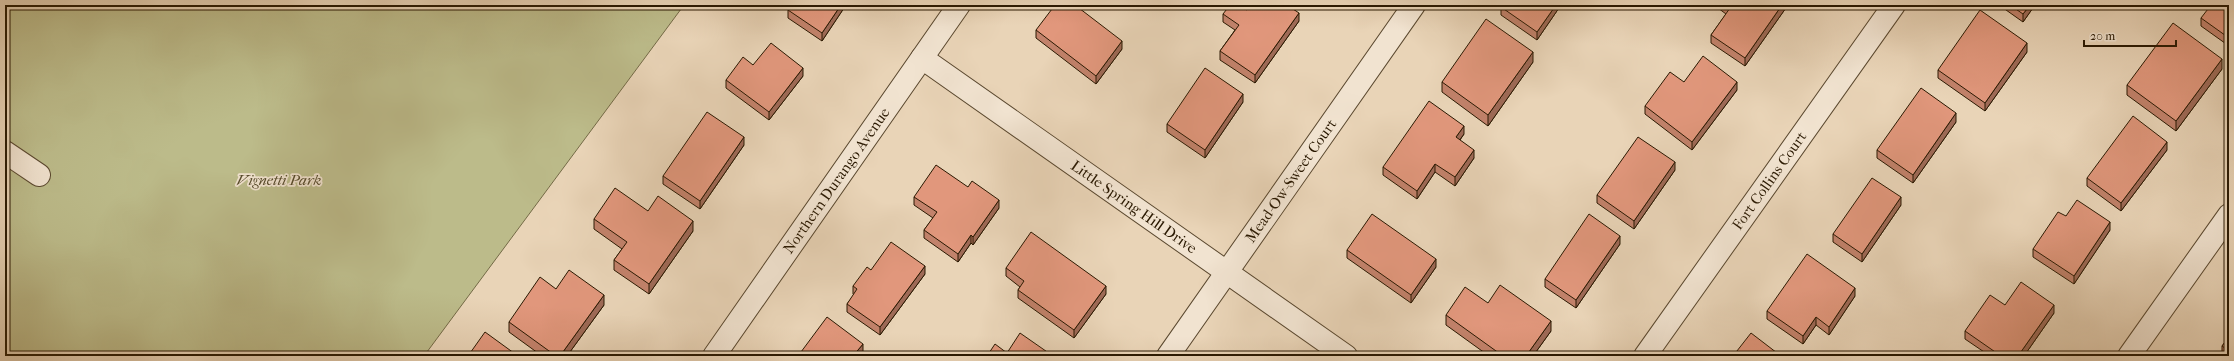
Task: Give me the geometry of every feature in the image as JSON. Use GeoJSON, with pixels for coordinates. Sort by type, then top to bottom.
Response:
{"type":"FeatureCollection","features":[{"type":"Feature","properties":{"kind":"street","name":"Northern Durango Avenue"},"geometry":{"type":"LineString","coordinates":[[714,356],[959,5]]}},
{"type":"Feature","properties":{"kind":"street","name":"Mead-Ow-Sweet Court"},"geometry":{"type":"LineString","coordinates":[[1168,356],[1414,5]]}},
{"type":"Feature","properties":{"kind":"street","name":"Fort Collins Court"},"geometry":{"type":"LineString","coordinates":[[1645,356],[1894,5]]}},
{"type":"Feature","properties":{"kind":"street","name":"Little Spring Hill Drive"},"geometry":{"type":"LineString","coordinates":[[922,58],[1346,356]]}},
{"type":"Feature","properties":{"kind":"street"},"geometry":{"type":"LineString","coordinates":[[5,152],[39,175]]}},
{"type":"Feature","properties":{"kind":"street"},"geometry":{"type":"LineString","coordinates":[[2129,356],[2229,215]]}},
{"type":"Feature","properties":{"kind":"green space","name":"Vignetti Park"},"geometry":{"type":"Polygon","coordinates":[[[5,5],[684,5],[424,356],[5,356],[5,5]]]}},
{"type":"Feature","properties":{"kind":"building"},"geometry":{"type":"Polygon","coordinates":[[[791,5],[841,5],[822,33],[788,10],[791,5]]]}},
{"type":"Feature","properties":{"kind":"building"},"geometry":{"type":"Polygon","coordinates":[[[1055,5],[1075,5],[1122,41],[1096,76],[1036,30],[1055,5]]]}},
{"type":"Feature","properties":{"kind":"building"},"geometry":{"type":"Polygon","coordinates":[[[1230,5],[1239,5],[1247,10],[1251,5],[1287,5],[1299,13],[1255,75],[1220,51],[1239,25],[1223,14],[1230,5]]]}},
{"type":"Feature","properties":{"kind":"building"},"geometry":{"type":"Polygon","coordinates":[[[1502,5],[1556,5],[1537,32],[1501,7],[1502,5]]]}},
{"type":"Feature","properties":{"kind":"building"},"geometry":{"type":"Polygon","coordinates":[[[1725,5],[1782,5],[1745,58],[1711,35],[1730,8],[1725,5]]]}},
{"type":"Feature","properties":{"kind":"building"},"geometry":{"type":"Polygon","coordinates":[[[2010,5],[2030,5],[2023,14],[2010,5]]]}},
{"type":"Feature","properties":{"kind":"building"},"geometry":{"type":"Polygon","coordinates":[[[2211,5],[2229,5],[2229,38],[2201,18],[2211,5]]]}},
{"type":"Feature","properties":{"kind":"building"},"geometry":{"type":"Polygon","coordinates":[[[1980,10],[2027,43],[1985,103],[1938,70],[1980,10]]]}},
{"type":"Feature","properties":{"kind":"building"},"geometry":{"type":"Polygon","coordinates":[[[1486,19],[1533,52],[1488,115],[1442,82],[1486,19]]]}},
{"type":"Feature","properties":{"kind":"building"},"geometry":{"type":"Polygon","coordinates":[[[2173,23],[2222,59],[2176,121],[2127,85],[2173,23]]]}},
{"type":"Feature","properties":{"kind":"building"},"geometry":{"type":"Polygon","coordinates":[[[771,43],[803,68],[769,112],[726,80],[743,57],[753,65],[771,43]]]}},
{"type":"Feature","properties":{"kind":"building"},"geometry":{"type":"Polygon","coordinates":[[[1703,56],[1737,82],[1692,142],[1645,106],[1670,72],[1684,82],[1703,56]]]}},
{"type":"Feature","properties":{"kind":"building"},"geometry":{"type":"Polygon","coordinates":[[[1205,68],[1243,94],[1205,150],[1167,124],[1205,68]]]}},
{"type":"Feature","properties":{"kind":"building"},"geometry":{"type":"Polygon","coordinates":[[[1921,88],[1956,113],[1913,175],[1877,150],[1921,88]]]}},
{"type":"Feature","properties":{"kind":"building"},"geometry":{"type":"Polygon","coordinates":[[[1429,101],[1464,126],[1456,137],[1474,150],[1455,177],[1435,164],[1417,191],[1383,167],[1429,101]]]}},
{"type":"Feature","properties":{"kind":"building"},"geometry":{"type":"Polygon","coordinates":[[[707,112],[744,137],[700,201],[663,176],[707,112]]]}},
{"type":"Feature","properties":{"kind":"building"},"geometry":{"type":"Polygon","coordinates":[[[2133,116],[2167,142],[2121,203],[2087,178],[2133,116]]]}},
{"type":"Feature","properties":{"kind":"building"},"geometry":{"type":"Polygon","coordinates":[[[1638,137],[1675,162],[1634,221],[1597,195],[1638,137]]]}},
{"type":"Feature","properties":{"kind":"building"},"geometry":{"type":"Polygon","coordinates":[[[936,165],[968,187],[972,181],[999,200],[973,237],[971,235],[958,254],[924,230],[937,212],[914,197],[936,165]]]}},
{"type":"Feature","properties":{"kind":"building"},"geometry":{"type":"Polygon","coordinates":[[[1872,178],[1901,197],[1862,254],[1833,234],[1872,178]]]}},
{"type":"Feature","properties":{"kind":"building"},"geometry":{"type":"Polygon","coordinates":[[[615,188],[648,211],[658,196],[693,221],[649,284],[614,260],[627,242],[594,219],[615,188]]]}},
{"type":"Feature","properties":{"kind":"building"},"geometry":{"type":"Polygon","coordinates":[[[2077,200],[2110,222],[2074,276],[2033,249],[2058,212],[2066,216],[2077,200]]]}},
{"type":"Feature","properties":{"kind":"building"},"geometry":{"type":"Polygon","coordinates":[[[1372,214],[1436,259],[1411,295],[1347,250],[1372,214]]]}},
{"type":"Feature","properties":{"kind":"building"},"geometry":{"type":"Polygon","coordinates":[[[1589,214],[1620,236],[1576,300],[1545,279],[1589,214]]]}},
{"type":"Feature","properties":{"kind":"building"},"geometry":{"type":"Polygon","coordinates":[[[1031,232],[1106,286],[1074,330],[1018,290],[1024,281],[1006,268],[1031,232]]]}},
{"type":"Feature","properties":{"kind":"building"},"geometry":{"type":"Polygon","coordinates":[[[891,242],[925,266],[880,327],[847,304],[857,289],[853,286],[867,267],[871,270],[891,242]]]}},
{"type":"Feature","properties":{"kind":"building"},"geometry":{"type":"Polygon","coordinates":[[[1807,254],[1855,288],[1829,327],[1816,317],[1803,336],[1767,311],[1807,254]]]}},
{"type":"Feature","properties":{"kind":"building"},"geometry":{"type":"Polygon","coordinates":[[[569,270],[604,295],[560,356],[556,356],[509,322],[540,277],[556,289],[569,270]]]}},
{"type":"Feature","properties":{"kind":"building"},"geometry":{"type":"Polygon","coordinates":[[[2021,282],[2054,305],[2018,356],[2001,356],[1965,331],[1990,295],[2005,305],[2021,282]]]}},
{"type":"Feature","properties":{"kind":"building"},"geometry":{"type":"Polygon","coordinates":[[[1500,285],[1551,321],[1526,356],[1503,356],[1446,315],[1465,287],[1488,303],[1500,285]]]}},
{"type":"Feature","properties":{"kind":"building"},"geometry":{"type":"Polygon","coordinates":[[[827,317],[863,344],[853,356],[798,356],[827,317]]]}},
{"type":"Feature","properties":{"kind":"building"},"geometry":{"type":"Polygon","coordinates":[[[485,332],[518,356],[468,356],[485,332]]]}},
{"type":"Feature","properties":{"kind":"building"},"geometry":{"type":"Polygon","coordinates":[[[1020,333],[1053,356],[987,356],[995,344],[1007,353],[1020,333]]]}},
{"type":"Feature","properties":{"kind":"building"},"geometry":{"type":"Polygon","coordinates":[[[1751,333],[1781,356],[1733,356],[1751,333]]]}},
{"type":"Feature","properties":{"kind":"building"},"geometry":{"type":"Polygon","coordinates":[[[2229,337],[2229,351],[2222,346],[2229,337]]]}}]}
